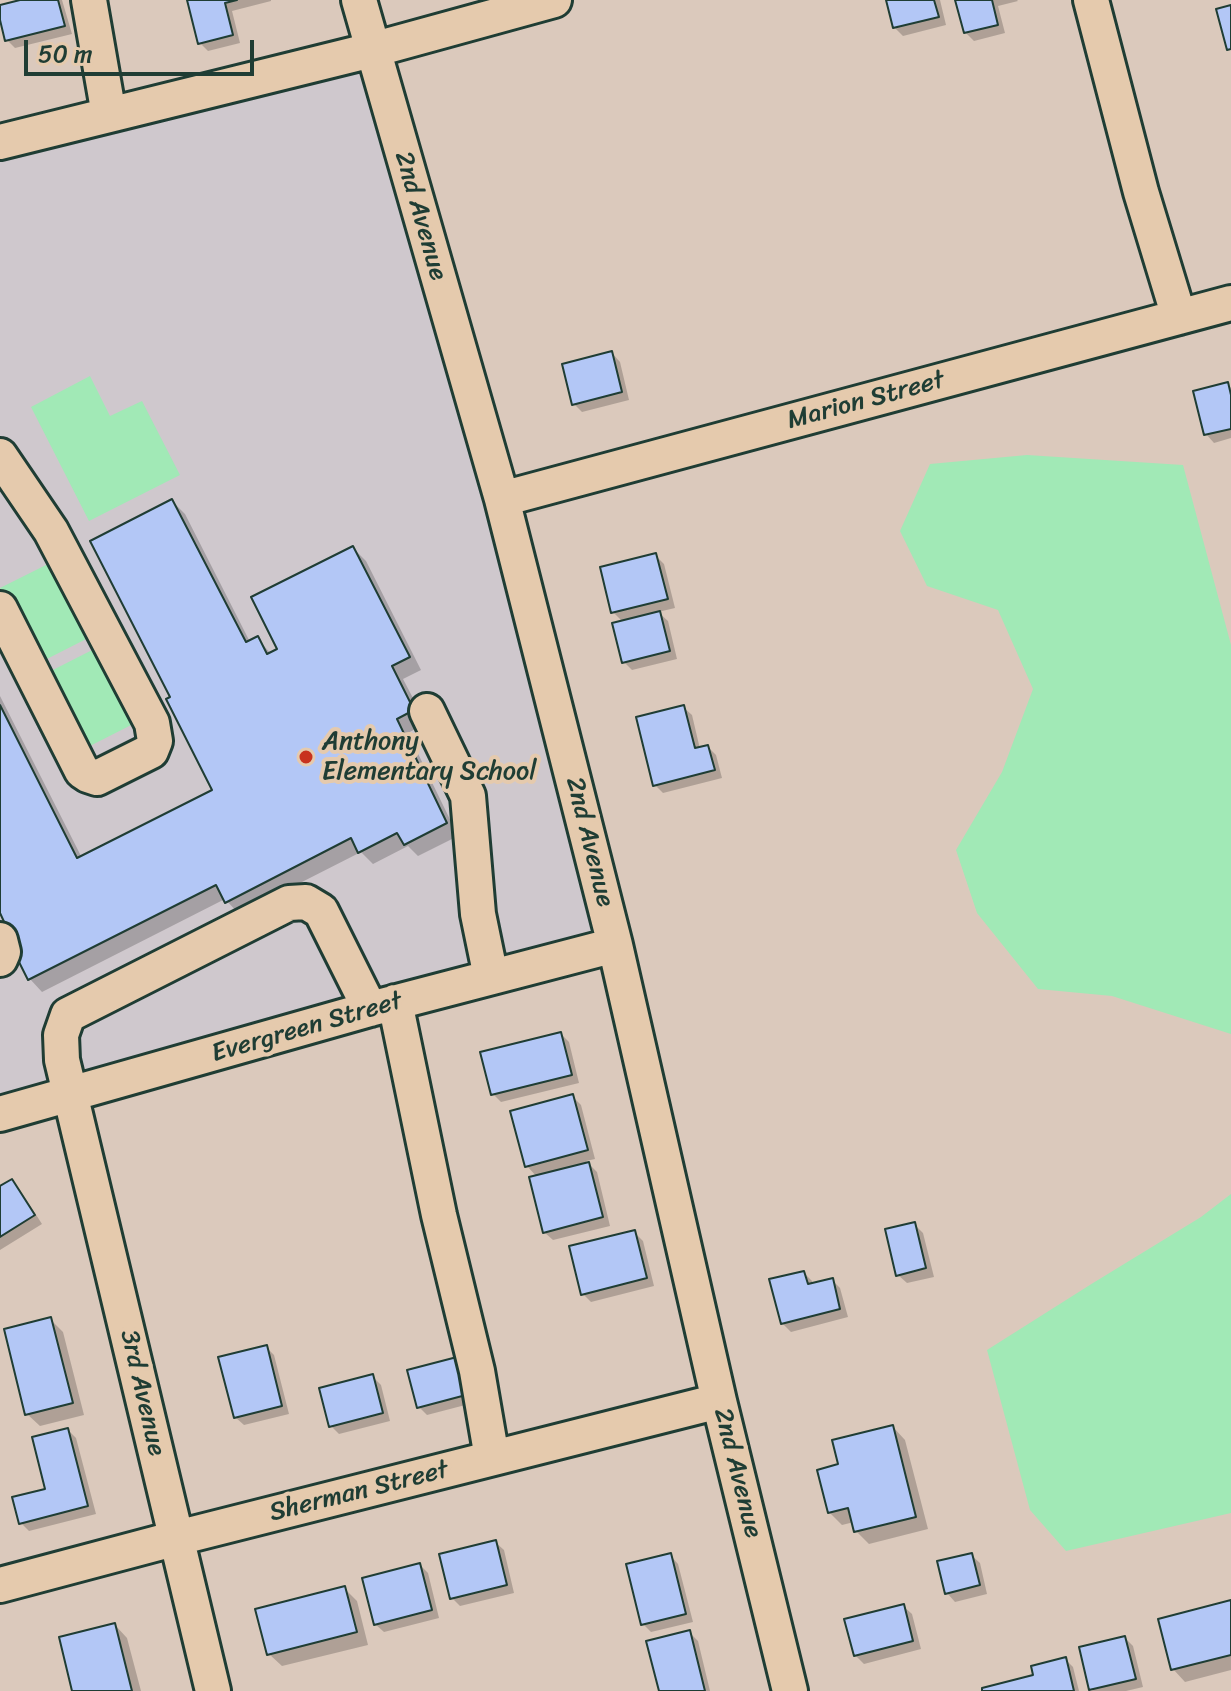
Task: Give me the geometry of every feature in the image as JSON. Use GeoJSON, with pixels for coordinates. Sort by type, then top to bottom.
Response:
{"type":"FeatureCollection","features":[{"type":"Feature","properties":{"kind":"street"},"geometry":{"type":"LineString","coordinates":[[89,0],[109,115]]}},
{"type":"Feature","properties":{"kind":"street","name":"2nd Avenue"},"geometry":{"type":"LineString","coordinates":[[359,0],[502,499],[615,945],[719,1401],[790,1691]]}},
{"type":"Feature","properties":{"kind":"street"},"geometry":{"type":"LineString","coordinates":[[0,142],[372,50],[554,0]]}},
{"type":"Feature","properties":{"kind":"street"},"geometry":{"type":"LineString","coordinates":[[1091,0],[1141,192],[1179,317]]}},
{"type":"Feature","properties":{"kind":"street","name":"Marion Street"},"geometry":{"type":"LineString","coordinates":[[502,499],[1231,303]]}},
{"type":"Feature","properties":{"kind":"street"},"geometry":{"type":"LineString","coordinates":[[0,456],[51,531],[152,723],[155,741],[151,751],[97,778],[82,771],[0,609]]}},
{"type":"Feature","properties":{"kind":"street"},"geometry":{"type":"LineString","coordinates":[[427,711],[468,796],[478,914],[491,977]]}},
{"type":"Feature","properties":{"kind":"street","name":"3rd Avenue"},"geometry":{"type":"LineString","coordinates":[[213,1691],[62,1060],[61,1035],[68,1015],[289,903],[306,902],[321,911],[382,1006],[439,1215],[477,1371],[492,1458]]}},
{"type":"Feature","properties":{"kind":"street"},"geometry":{"type":"LineString","coordinates":[[0,940],[3,952],[0,959]]}},
{"type":"Feature","properties":{"kind":"street","name":"Evergreen Street"},"geometry":{"type":"LineString","coordinates":[[0,1114],[382,1006],[615,945]]}},
{"type":"Feature","properties":{"kind":"street","name":"Sherman Street"},"geometry":{"type":"LineString","coordinates":[[0,1585],[719,1401]]}},
{"type":"Feature","properties":{"kind":"shaded area"},"geometry":{"type":"Polygon","coordinates":[[[372,50],[615,945],[0,1114],[0,142],[372,50]]]}},
{"type":"Feature","properties":{"kind":"green space"},"geometry":{"type":"Polygon","coordinates":[[[90,376],[110,416],[142,401],[180,475],[89,521],[31,407],[90,376]]]}},
{"type":"Feature","properties":{"kind":"green space"},"geometry":{"type":"Polygon","coordinates":[[[1027,455],[1183,465],[1231,645],[1231,1034],[1112,996],[1038,989],[977,913],[956,850],[1002,772],[1033,689],[998,610],[927,586],[900,531],[930,464],[1027,455]]]}},
{"type":"Feature","properties":{"kind":"green space"},"geometry":{"type":"Polygon","coordinates":[[[62,557],[100,632],[37,664],[0,588],[62,557]]]}},
{"type":"Feature","properties":{"kind":"green space"},"geometry":{"type":"Polygon","coordinates":[[[106,643],[145,718],[82,750],[43,675],[106,643]]]}},
{"type":"Feature","properties":{"kind":"green space"},"geometry":{"type":"Polygon","coordinates":[[[1231,1194],[1231,1513],[1066,1551],[1030,1510],[987,1350],[1201,1217],[1231,1194]]]}},
{"type":"Feature","properties":{"kind":"building"},"geometry":{"type":"Polygon","coordinates":[[[20,0],[58,0],[65,26],[5,41],[0,5],[20,0]]]}},
{"type":"Feature","properties":{"kind":"building"},"geometry":{"type":"Polygon","coordinates":[[[187,0],[237,0],[225,3],[233,35],[198,44],[187,0]]]}},
{"type":"Feature","properties":{"kind":"building"},"geometry":{"type":"Polygon","coordinates":[[[886,0],[934,0],[939,17],[893,28],[886,0]]]}},
{"type":"Feature","properties":{"kind":"building"},"geometry":{"type":"Polygon","coordinates":[[[955,0],[992,0],[998,25],[964,33],[955,0]]]}},
{"type":"Feature","properties":{"kind":"building"},"geometry":{"type":"Polygon","coordinates":[[[1231,5],[1231,49],[1227,50],[1216,9],[1231,5]]]}},
{"type":"Feature","properties":{"kind":"building"},"geometry":{"type":"Polygon","coordinates":[[[612,351],[622,392],[572,405],[562,364],[612,351]]]}},
{"type":"Feature","properties":{"kind":"building"},"geometry":{"type":"Polygon","coordinates":[[[1228,382],[1231,429],[1204,435],[1193,391],[1228,382]]]}},
{"type":"Feature","properties":{"kind":"building","name":"Anthony Elementary School"},"geometry":{"type":"Polygon","coordinates":[[[172,499],[246,642],[258,636],[267,654],[277,649],[251,597],[353,546],[410,657],[392,666],[414,710],[397,719],[447,823],[404,845],[397,833],[358,853],[351,838],[225,903],[216,885],[28,980],[0,913],[0,705],[77,858],[212,790],[166,699],[170,697],[90,541],[172,499]]]}},
{"type":"Feature","properties":{"kind":"building"},"geometry":{"type":"Polygon","coordinates":[[[656,553],[668,599],[611,613],[600,567],[656,553]]]}},
{"type":"Feature","properties":{"kind":"building"},"geometry":{"type":"Polygon","coordinates":[[[660,611],[670,651],[622,663],[612,623],[660,611]]]}},
{"type":"Feature","properties":{"kind":"building"},"geometry":{"type":"Polygon","coordinates":[[[684,705],[695,748],[708,745],[715,770],[653,786],[636,717],[684,705]]]}},
{"type":"Feature","properties":{"kind":"building"},"geometry":{"type":"Polygon","coordinates":[[[561,1032],[572,1075],[491,1095],[480,1052],[561,1032]]]}},
{"type":"Feature","properties":{"kind":"building"},"geometry":{"type":"Polygon","coordinates":[[[573,1094],[588,1150],[525,1167],[510,1111],[573,1094]]]}},
{"type":"Feature","properties":{"kind":"building"},"geometry":{"type":"Polygon","coordinates":[[[589,1162],[603,1217],[543,1233],[529,1177],[589,1162]]]}},
{"type":"Feature","properties":{"kind":"building"},"geometry":{"type":"Polygon","coordinates":[[[12,1179],[35,1215],[0,1237],[0,1186],[12,1179]]]}},
{"type":"Feature","properties":{"kind":"building"},"geometry":{"type":"Polygon","coordinates":[[[915,1222],[926,1268],[896,1276],[885,1229],[915,1222]]]}},
{"type":"Feature","properties":{"kind":"building"},"geometry":{"type":"Polygon","coordinates":[[[635,1230],[647,1278],[581,1295],[569,1246],[635,1230]]]}},
{"type":"Feature","properties":{"kind":"building"},"geometry":{"type":"Polygon","coordinates":[[[804,1271],[808,1284],[833,1278],[840,1309],[781,1324],[769,1279],[804,1271]]]}},
{"type":"Feature","properties":{"kind":"building"},"geometry":{"type":"Polygon","coordinates":[[[51,1317],[73,1403],[25,1415],[4,1329],[51,1317]]]}},
{"type":"Feature","properties":{"kind":"building"},"geometry":{"type":"Polygon","coordinates":[[[267,1345],[282,1406],[234,1418],[218,1357],[267,1345]]]}},
{"type":"Feature","properties":{"kind":"building"},"geometry":{"type":"Polygon","coordinates":[[[457,1357],[466,1395],[417,1408],[407,1370],[457,1357]]]}},
{"type":"Feature","properties":{"kind":"building"},"geometry":{"type":"Polygon","coordinates":[[[373,1374],[383,1413],[329,1427],[319,1388],[373,1374]]]}},
{"type":"Feature","properties":{"kind":"building"},"geometry":{"type":"Polygon","coordinates":[[[893,1425],[916,1517],[854,1532],[848,1508],[828,1513],[817,1470],[838,1464],[832,1440],[893,1425]]]}},
{"type":"Feature","properties":{"kind":"building"},"geometry":{"type":"Polygon","coordinates":[[[68,1428],[88,1506],[19,1524],[12,1497],[45,1489],[32,1437],[68,1428]]]}},
{"type":"Feature","properties":{"kind":"building"},"geometry":{"type":"Polygon","coordinates":[[[496,1540],[507,1585],[450,1599],[439,1554],[496,1540]]]}},
{"type":"Feature","properties":{"kind":"building"},"geometry":{"type":"Polygon","coordinates":[[[671,1553],[686,1614],[641,1625],[626,1564],[671,1553]]]}},
{"type":"Feature","properties":{"kind":"building"},"geometry":{"type":"Polygon","coordinates":[[[972,1553],[980,1585],[945,1594],[937,1561],[972,1553]]]}},
{"type":"Feature","properties":{"kind":"building"},"geometry":{"type":"Polygon","coordinates":[[[420,1563],[432,1610],[374,1625],[362,1578],[420,1563]]]}},
{"type":"Feature","properties":{"kind":"building"},"geometry":{"type":"Polygon","coordinates":[[[345,1586],[357,1632],[267,1655],[255,1609],[345,1586]]]}},
{"type":"Feature","properties":{"kind":"building"},"geometry":{"type":"Polygon","coordinates":[[[1231,1600],[1231,1655],[1171,1670],[1158,1619],[1231,1600]]]}},
{"type":"Feature","properties":{"kind":"building"},"geometry":{"type":"Polygon","coordinates":[[[904,1604],[913,1641],[854,1656],[844,1619],[904,1604]]]}},
{"type":"Feature","properties":{"kind":"building"},"geometry":{"type":"Polygon","coordinates":[[[115,1623],[132,1691],[72,1691],[59,1637],[115,1623]]]}},
{"type":"Feature","properties":{"kind":"building"},"geometry":{"type":"Polygon","coordinates":[[[690,1630],[705,1691],[659,1691],[646,1641],[690,1630]]]}},
{"type":"Feature","properties":{"kind":"building"},"geometry":{"type":"Polygon","coordinates":[[[1125,1636],[1136,1679],[1089,1690],[1079,1647],[1125,1636]]]}},
{"type":"Feature","properties":{"kind":"building"},"geometry":{"type":"Polygon","coordinates":[[[1066,1657],[1074,1691],[982,1691],[982,1688],[1033,1675],[1031,1666],[1066,1657]]]}},
{"type":"Feature","properties":{"kind":"place","name":"Anthony Elementary School"},"geometry":{"type":"Point","coordinates":[306,757]}}]}
